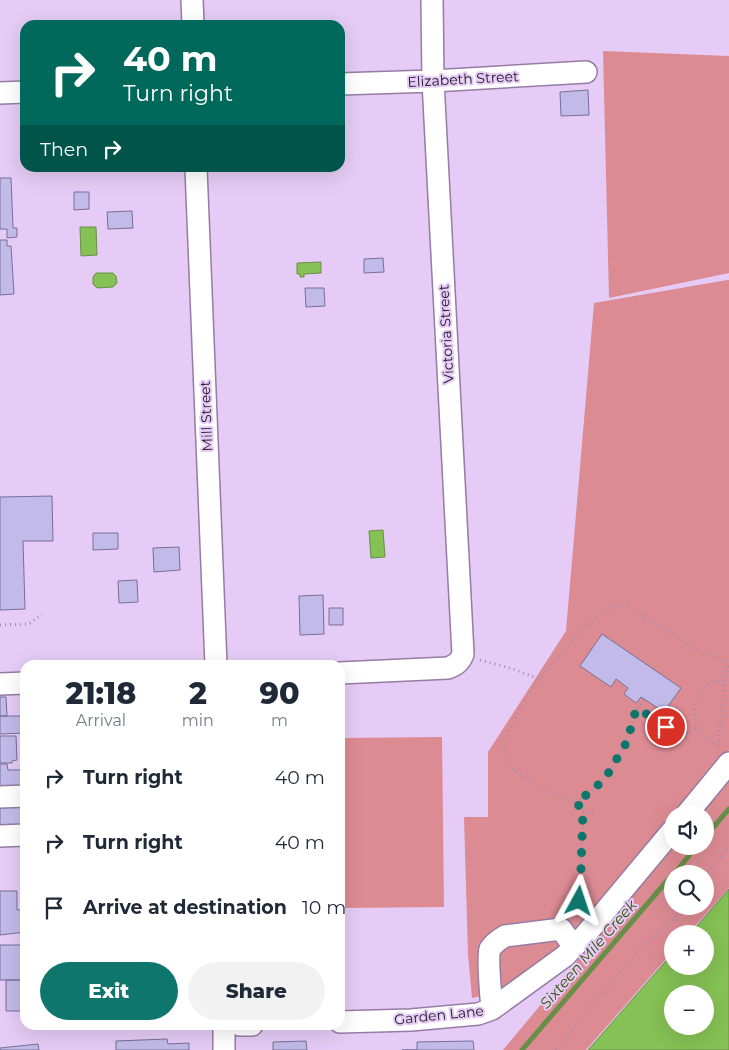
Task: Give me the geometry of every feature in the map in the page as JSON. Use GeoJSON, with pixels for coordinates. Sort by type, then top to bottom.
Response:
{"type":"FeatureCollection","features":[{"type":"Feature","properties":{"kind":"street"},"geometry":{"type":"LineString","coordinates":[[192,0],[193,20]]}},
{"type":"Feature","properties":{"kind":"street","name":"Victoria Street"},"geometry":{"type":"LineString","coordinates":[[345,673],[448,668],[460,660],[463,654],[433,81],[432,0]]}},
{"type":"Feature","properties":{"kind":"street","name":"Elizabeth Street"},"geometry":{"type":"LineString","coordinates":[[345,84],[586,72]]}},
{"type":"Feature","properties":{"kind":"street"},"geometry":{"type":"LineString","coordinates":[[0,93],[20,92]]}},
{"type":"Feature","properties":{"kind":"street","name":"Mill Street"},"geometry":{"type":"LineString","coordinates":[[196,172],[216,660]]}},
{"type":"Feature","properties":{"kind":"street"},"geometry":{"type":"LineString","coordinates":[[0,684],[20,683]]}},
{"type":"Feature","properties":{"kind":"street"},"geometry":{"type":"LineString","coordinates":[[692,805],[721,752]]}},
{"type":"Feature","properties":{"kind":"street"},"geometry":{"type":"LineString","coordinates":[[0,797],[20,796]]}},
{"type":"Feature","properties":{"kind":"street"},"geometry":{"type":"LineString","coordinates":[[0,836],[20,835]]}},
{"type":"Feature","properties":{"kind":"street","name":"Garden Lane"},"geometry":{"type":"LineString","coordinates":[[345,1022],[420,1019],[478,1014],[492,1009],[574,947],[664,841]]}},
{"type":"Feature","properties":{"kind":"street"},"geometry":{"type":"LineString","coordinates":[[492,1009],[490,949],[499,940],[505,936],[561,929],[574,947]]}},
{"type":"Feature","properties":{"kind":"street"},"geometry":{"type":"LineString","coordinates":[[224,1030],[224,1050]]}},
{"type":"Feature","properties":{"kind":"path"},"geometry":{"type":"LineString","coordinates":[[597,815],[583,811],[576,802],[556,795],[525,779],[511,766],[504,751],[508,732],[524,702],[539,680],[582,629],[613,606],[626,605],[702,653],[729,664],[724,681],[721,752]]}},
{"type":"Feature","properties":{"kind":"path"},"geometry":{"type":"LineString","coordinates":[[0,625],[29,624],[42,614]]}},
{"type":"Feature","properties":{"kind":"path"},"geometry":{"type":"LineString","coordinates":[[477,659],[512,669],[539,680]]}},
{"type":"Feature","properties":{"kind":"path"},"geometry":{"type":"LineString","coordinates":[[721,752],[705,737],[695,720],[694,710],[702,691],[709,684],[719,679],[724,681]]}},
{"type":"Feature","properties":{"kind":"path"},"geometry":{"type":"LineString","coordinates":[[576,802],[592,791],[606,777],[628,740],[633,718],[644,699]]}},
{"type":"Feature","properties":{"kind":"path"},"geometry":{"type":"LineString","coordinates":[[637,709],[660,721],[666,727],[668,734],[675,737],[699,727]]}},
{"type":"Feature","properties":{"kind":"path"},"geometry":{"type":"LineString","coordinates":[[563,907],[579,901],[583,811]]}},
{"type":"Feature","properties":{"kind":"path"},"geometry":{"type":"LineString","coordinates":[[714,865],[729,846]]}},
{"type":"Feature","properties":{"kind":"path"},"geometry":{"type":"LineString","coordinates":[[556,1050],[639,950],[678,915]]}},
{"type":"Feature","properties":{"kind":"shaded area"},"geometry":{"type":"Polygon","coordinates":[[[603,51],[729,56],[729,273],[609,298],[603,51]]]}},
{"type":"Feature","properties":{"kind":"shaded area"},"geometry":{"type":"Polygon","coordinates":[[[80,227],[96,227],[97,255],[81,256],[80,227]]]}},
{"type":"Feature","properties":{"kind":"shaded area"},"geometry":{"type":"Polygon","coordinates":[[[321,262],[321,273],[304,274],[304,277],[300,277],[300,274],[297,274],[297,263],[321,262]]]}},
{"type":"Feature","properties":{"kind":"shaded area"},"geometry":{"type":"Polygon","coordinates":[[[96,273],[113,273],[116,276],[117,283],[113,287],[97,288],[93,284],[93,277],[96,273]]]}},
{"type":"Feature","properties":{"kind":"shaded area"},"geometry":{"type":"Polygon","coordinates":[[[729,280],[729,750],[683,805],[664,805],[664,827],[569,940],[496,993],[472,998],[468,954],[464,817],[488,817],[488,752],[566,631],[594,303],[729,280]]]}},
{"type":"Feature","properties":{"kind":"shaded area"},"geometry":{"type":"Polygon","coordinates":[[[383,530],[385,557],[371,558],[369,531],[383,530]]]}},
{"type":"Feature","properties":{"kind":"shaded area"},"geometry":{"type":"Polygon","coordinates":[[[442,737],[444,907],[345,908],[345,738],[442,737]]]}},
{"type":"Feature","properties":{"kind":"shaded area"},"geometry":{"type":"Polygon","coordinates":[[[729,779],[729,888],[714,905],[714,865],[664,865],[664,915],[705,915],[696,925],[664,925],[664,961],[586,1050],[503,1050],[666,855],[714,855],[714,805],[707,805],[729,779]]]}},
{"type":"Feature","properties":{"kind":"shaded area"},"geometry":{"type":"Polygon","coordinates":[[[729,889],[729,1050],[588,1050],[664,963],[664,975],[714,975],[714,925],[698,925],[706,915],[714,915],[714,906],[729,889]]]}},
{"type":"Feature","properties":{"kind":"building"},"geometry":{"type":"Polygon","coordinates":[[[588,90],[589,115],[561,116],[560,92],[588,90]]]}},
{"type":"Feature","properties":{"kind":"building"},"geometry":{"type":"Polygon","coordinates":[[[0,178],[11,178],[13,228],[17,228],[17,237],[7,238],[7,229],[0,229],[0,178]]]}},
{"type":"Feature","properties":{"kind":"building"},"geometry":{"type":"Polygon","coordinates":[[[74,192],[89,192],[89,209],[74,210],[74,192]]]}},
{"type":"Feature","properties":{"kind":"building"},"geometry":{"type":"Polygon","coordinates":[[[132,211],[133,228],[108,229],[107,212],[132,211]]]}},
{"type":"Feature","properties":{"kind":"building"},"geometry":{"type":"Polygon","coordinates":[[[0,240],[7,240],[7,246],[11,246],[14,294],[0,295],[0,240]]]}},
{"type":"Feature","properties":{"kind":"building"},"geometry":{"type":"Polygon","coordinates":[[[383,258],[384,272],[364,273],[364,259],[383,258]]]}},
{"type":"Feature","properties":{"kind":"building"},"geometry":{"type":"Polygon","coordinates":[[[305,288],[324,288],[325,306],[306,307],[305,288]]]}},
{"type":"Feature","properties":{"kind":"building"},"geometry":{"type":"Polygon","coordinates":[[[52,496],[53,541],[23,541],[25,609],[0,610],[0,497],[52,496]]]}},
{"type":"Feature","properties":{"kind":"building"},"geometry":{"type":"Polygon","coordinates":[[[93,533],[118,533],[118,549],[93,550],[93,533]]]}},
{"type":"Feature","properties":{"kind":"building"},"geometry":{"type":"Polygon","coordinates":[[[179,547],[180,570],[154,572],[153,548],[179,547]]]}},
{"type":"Feature","properties":{"kind":"building"},"geometry":{"type":"Polygon","coordinates":[[[137,580],[138,602],[119,603],[118,581],[137,580]]]}},
{"type":"Feature","properties":{"kind":"building"},"geometry":{"type":"Polygon","coordinates":[[[323,595],[324,634],[300,635],[299,596],[323,595]]]}},
{"type":"Feature","properties":{"kind":"building"},"geometry":{"type":"Polygon","coordinates":[[[329,608],[343,608],[343,625],[329,625],[329,608]]]}},
{"type":"Feature","properties":{"kind":"building"},"geometry":{"type":"Polygon","coordinates":[[[602,634],[681,688],[664,712],[641,697],[636,703],[624,694],[628,688],[616,679],[611,687],[580,666],[602,634]]]}},
{"type":"Feature","properties":{"kind":"building"},"geometry":{"type":"Polygon","coordinates":[[[0,697],[6,697],[7,716],[0,716],[0,697]]]}},
{"type":"Feature","properties":{"kind":"building"},"geometry":{"type":"Polygon","coordinates":[[[0,716],[20,716],[20,733],[0,734],[0,716]]]}},
{"type":"Feature","properties":{"kind":"building"},"geometry":{"type":"Polygon","coordinates":[[[0,736],[16,736],[17,760],[12,761],[12,763],[0,763],[0,736]]]}},
{"type":"Feature","properties":{"kind":"building"},"geometry":{"type":"Polygon","coordinates":[[[0,764],[7,764],[8,770],[20,770],[20,791],[0,792],[0,764]]]}},
{"type":"Feature","properties":{"kind":"building"},"geometry":{"type":"Polygon","coordinates":[[[20,800],[20,830],[0,831],[0,801],[20,800]]]}},
{"type":"Feature","properties":{"kind":"building"},"geometry":{"type":"Polygon","coordinates":[[[0,891],[17,891],[17,910],[20,910],[20,933],[0,935],[0,891]]]}},
{"type":"Feature","properties":{"kind":"building"},"geometry":{"type":"Polygon","coordinates":[[[0,945],[20,945],[20,980],[0,980],[0,945]]]}},
{"type":"Feature","properties":{"kind":"building"},"geometry":{"type":"Polygon","coordinates":[[[6,980],[20,980],[20,1011],[6,1011],[6,980]]]}},
{"type":"Feature","properties":{"kind":"building"},"geometry":{"type":"Polygon","coordinates":[[[167,1039],[168,1044],[189,1043],[189,1050],[116,1050],[116,1041],[167,1039]]]}},
{"type":"Feature","properties":{"kind":"building"},"geometry":{"type":"Polygon","coordinates":[[[306,1041],[307,1050],[273,1050],[273,1042],[306,1041]]]}},
{"type":"Feature","properties":{"kind":"building"},"geometry":{"type":"Polygon","coordinates":[[[473,1041],[474,1050],[417,1050],[417,1042],[473,1041]]]}},
{"type":"Feature","properties":{"kind":"building"},"geometry":{"type":"Polygon","coordinates":[[[38,1044],[39,1050],[0,1050],[0,1048],[38,1044]]]}},
{"type":"Feature","properties":{"kind":"waterway","name":"Sixteen Mile Creek"},"geometry":{"type":"LineString","coordinates":[[714,826],[729,809]]}},
{"type":"Feature","properties":{"kind":"waterway","name":"Sixteen Mile Creek"},"geometry":{"type":"LineString","coordinates":[[681,865],[690,855]]}},
{"type":"Feature","properties":{"kind":"waterway","name":"Sixteen Mile Creek"},"geometry":{"type":"LineString","coordinates":[[522,1050],[664,884]]}},
{"type":"Feature","properties":{"kind":"route"},"geometry":{"type":"LineString","coordinates":[[579,901],[583,811],[576,802],[592,791],[606,777],[628,740],[637,709],[660,721],[666,727]]}}]}
